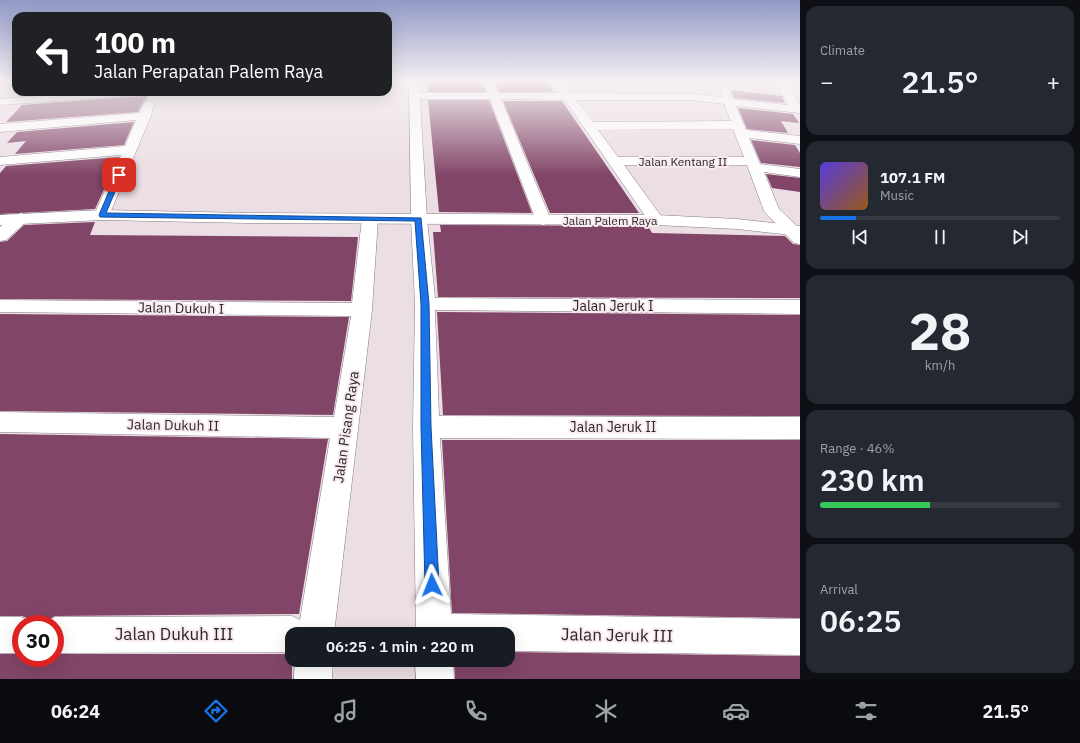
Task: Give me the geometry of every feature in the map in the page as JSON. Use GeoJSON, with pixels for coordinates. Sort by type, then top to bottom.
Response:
{"type":"FeatureCollection","features":[{"type":"Feature","properties":{"kind":"street"},"geometry":{"type":"LineString","coordinates":[[102,215],[146,113]]}},
{"type":"Feature","properties":{"kind":"street"},"geometry":{"type":"LineString","coordinates":[[413,113],[409,219],[425,304],[426,427],[433,627]]}},
{"type":"Feature","properties":{"kind":"street"},"geometry":{"type":"LineString","coordinates":[[501,113],[543,220]]}},
{"type":"Feature","properties":{"kind":"street"},"geometry":{"type":"LineString","coordinates":[[579,113],[656,220]]}},
{"type":"Feature","properties":{"kind":"street"},"geometry":{"type":"LineString","coordinates":[[736,113],[739,129],[772,211],[796,233]]}},
{"type":"Feature","properties":{"kind":"street"},"geometry":{"type":"LineString","coordinates":[[0,128],[145,116]]}},
{"type":"Feature","properties":{"kind":"street"},"geometry":{"type":"LineString","coordinates":[[589,126],[739,129],[800,140]]}},
{"type":"Feature","properties":{"kind":"street"},"geometry":{"type":"LineString","coordinates":[[0,161],[129,150]]}},
{"type":"Feature","properties":{"kind":"street","name":"Jalan Kentang II"},"geometry":{"type":"LineString","coordinates":[[614,161],[753,164],[800,173]]}},
{"type":"Feature","properties":{"kind":"street","name":"Jalan Palem Raya"},"geometry":{"type":"LineString","coordinates":[[0,220],[102,215],[373,219],[656,220],[737,224],[796,233]]}},
{"type":"Feature","properties":{"kind":"street"},"geometry":{"type":"LineString","coordinates":[[0,236],[21,218]]}},
{"type":"Feature","properties":{"kind":"street","name":"Jalan Pisang Raya"},"geometry":{"type":"LineString","coordinates":[[317,627],[346,428],[373,219]]}},
{"type":"Feature","properties":{"kind":"street","name":"Jalan Jeruk I"},"geometry":{"type":"LineString","coordinates":[[425,304],[800,307]]}},
{"type":"Feature","properties":{"kind":"street","name":"Jalan Dukuh I"},"geometry":{"type":"LineString","coordinates":[[0,306],[362,310]]}},
{"type":"Feature","properties":{"kind":"street","name":"Jalan Dukuh II"},"geometry":{"type":"LineString","coordinates":[[0,422],[346,428]]}},
{"type":"Feature","properties":{"kind":"street","name":"Jalan Jeruk II"},"geometry":{"type":"LineString","coordinates":[[426,427],[800,428]]}},
{"type":"Feature","properties":{"kind":"street","name":"Jalan Dukuh III"},"geometry":{"type":"LineString","coordinates":[[64,635],[285,634]]}},
{"type":"Feature","properties":{"kind":"street"},"geometry":{"type":"LineString","coordinates":[[0,635],[12,635]]}},
{"type":"Feature","properties":{"kind":"street","name":"Jalan Jeruk III"},"geometry":{"type":"LineString","coordinates":[[515,641],[800,637]]}},
{"type":"Feature","properties":{"kind":"street"},"geometry":{"type":"LineString","coordinates":[[313,679],[314,667]]}},
{"type":"Feature","properties":{"kind":"street"},"geometry":{"type":"LineString","coordinates":[[435,667],[435,679]]}},
{"type":"Feature","properties":{"kind":"building"},"geometry":{"type":"Polygon","coordinates":[[[15,113],[129,113],[6,122],[15,113]]]}},
{"type":"Feature","properties":{"kind":"building"},"geometry":{"type":"Polygon","coordinates":[[[429,113],[494,113],[532,213],[439,212],[429,113]]]}},
{"type":"Feature","properties":{"kind":"building"},"geometry":{"type":"Polygon","coordinates":[[[508,113],[570,113],[639,213],[550,213],[508,113]]]}},
{"type":"Feature","properties":{"kind":"building"},"geometry":{"type":"Polygon","coordinates":[[[740,113],[793,114],[799,123],[781,121],[788,133],[747,129],[740,113]]]}},
{"type":"Feature","properties":{"kind":"building"},"geometry":{"type":"Polygon","coordinates":[[[134,122],[124,145],[15,154],[26,141],[7,143],[17,132],[134,122]]]}},
{"type":"Feature","properties":{"kind":"building"},"geometry":{"type":"Polygon","coordinates":[[[751,140],[795,145],[800,153],[800,167],[761,163],[751,140]]]}},
{"type":"Feature","properties":{"kind":"building"},"geometry":{"type":"Polygon","coordinates":[[[119,157],[95,209],[0,214],[0,173],[6,166],[119,157]]]}},
{"type":"Feature","properties":{"kind":"building"},"geometry":{"type":"Polygon","coordinates":[[[766,174],[800,178],[800,192],[772,188],[766,174]]]}},
{"type":"Feature","properties":{"kind":"building"},"geometry":{"type":"Polygon","coordinates":[[[95,222],[90,235],[358,237],[351,301],[0,299],[0,242],[7,241],[24,225],[95,222]]]}},
{"type":"Feature","properties":{"kind":"building"},"geometry":{"type":"Polygon","coordinates":[[[440,225],[648,226],[652,233],[785,236],[793,244],[800,245],[800,298],[438,297],[433,232],[441,232],[440,225]]]}},
{"type":"Feature","properties":{"kind":"building"},"geometry":{"type":"Polygon","coordinates":[[[437,312],[800,315],[800,416],[443,415],[437,312]]]}},
{"type":"Feature","properties":{"kind":"building"},"geometry":{"type":"Polygon","coordinates":[[[0,314],[349,317],[333,415],[0,411],[0,314]]]}},
{"type":"Feature","properties":{"kind":"building"},"geometry":{"type":"Polygon","coordinates":[[[0,434],[328,439],[299,614],[0,616],[0,434]]]}},
{"type":"Feature","properties":{"kind":"building"},"geometry":{"type":"Polygon","coordinates":[[[442,440],[800,440],[800,618],[452,613],[442,440]]]}},
{"type":"Feature","properties":{"kind":"building"},"geometry":{"type":"Polygon","coordinates":[[[515,652],[800,656],[800,679],[455,679],[454,667],[515,667],[515,652]]]}},
{"type":"Feature","properties":{"kind":"building"},"geometry":{"type":"Polygon","coordinates":[[[0,654],[12,654],[12,667],[64,667],[64,654],[285,654],[285,667],[292,667],[292,679],[0,679],[0,654]]]}},
{"type":"Feature","properties":{"kind":"route"},"geometry":{"type":"LineString","coordinates":[[119,175],[102,215],[138,217],[419,219],[425,304],[426,427],[432,585]]}}]}
